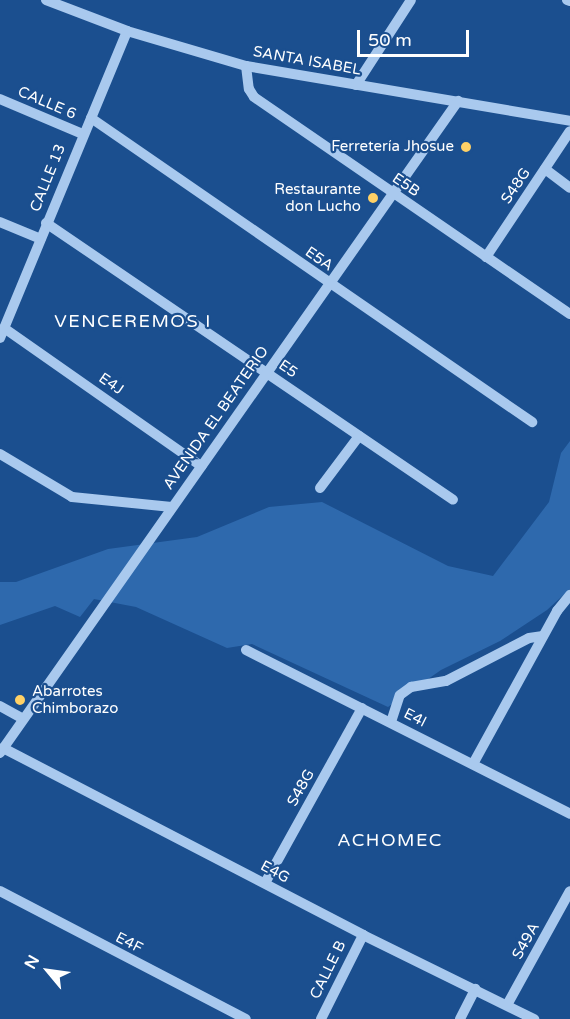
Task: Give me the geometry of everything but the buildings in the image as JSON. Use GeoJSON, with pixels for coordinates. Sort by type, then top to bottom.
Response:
{"type":"FeatureCollection","features":[{"type":"Feature","properties":{"kind":"street","name":"SANTA ISABEL"},"geometry":{"type":"LineString","coordinates":[[46,0],[127,32],[246,66],[570,121]]}},
{"type":"Feature","properties":{"kind":"street"},"geometry":{"type":"LineString","coordinates":[[356,85],[411,0]]}},
{"type":"Feature","properties":{"kind":"street","name":"CALLE 13"},"geometry":{"type":"LineString","coordinates":[[2,333],[127,32]]}},
{"type":"Feature","properties":{"kind":"street","name":"E5B"},"geometry":{"type":"LineString","coordinates":[[246,66],[249,89],[254,97],[392,194],[570,314]]}},
{"type":"Feature","properties":{"kind":"street","name":"CALLE 6"},"geometry":{"type":"LineString","coordinates":[[0,99],[83,134]]}},
{"type":"Feature","properties":{"kind":"street","name":"AVENIDA EL BEATERIO"},"geometry":{"type":"LineString","coordinates":[[2,750],[458,101]]}},
{"type":"Feature","properties":{"kind":"street","name":"E5A"},"geometry":{"type":"LineString","coordinates":[[91,118],[532,422]]}},
{"type":"Feature","properties":{"kind":"street","name":"S48G"},"geometry":{"type":"LineString","coordinates":[[486,257],[570,131]]}},
{"type":"Feature","properties":{"kind":"street"},"geometry":{"type":"LineString","coordinates":[[545,170],[570,188]]}},
{"type":"Feature","properties":{"kind":"street"},"geometry":{"type":"LineString","coordinates":[[0,222],[40,239]]}},
{"type":"Feature","properties":{"kind":"street","name":"E5"},"geometry":{"type":"LineString","coordinates":[[46,223],[453,500]]}},
{"type":"Feature","properties":{"kind":"street","name":"E4J"},"geometry":{"type":"LineString","coordinates":[[2,333],[201,465]]}},
{"type":"Feature","properties":{"kind":"street"},"geometry":{"type":"LineString","coordinates":[[320,488],[359,436]]}},
{"type":"Feature","properties":{"kind":"street"},"geometry":{"type":"LineString","coordinates":[[0,454],[72,497],[172,507]]}},
{"type":"Feature","properties":{"kind":"street"},"geometry":{"type":"LineString","coordinates":[[473,764],[543,636],[570,595]]}},
{"type":"Feature","properties":{"kind":"street"},"geometry":{"type":"LineString","coordinates":[[391,722],[400,695],[411,687],[446,681],[529,638],[543,636]]}},
{"type":"Feature","properties":{"kind":"street","name":"E4I"},"geometry":{"type":"LineString","coordinates":[[246,650],[570,814]]}},
{"type":"Feature","properties":{"kind":"street"},"geometry":{"type":"LineString","coordinates":[[0,706],[23,719]]}},
{"type":"Feature","properties":{"kind":"street","name":"S48G"},"geometry":{"type":"LineString","coordinates":[[265,883],[362,708]]}},
{"type":"Feature","properties":{"kind":"street","name":"E4G"},"geometry":{"type":"LineString","coordinates":[[2,750],[363,935],[534,1019]]}},
{"type":"Feature","properties":{"kind":"street","name":"E4F"},"geometry":{"type":"LineString","coordinates":[[0,891],[246,1019]]}},
{"type":"Feature","properties":{"kind":"street","name":"S49A"},"geometry":{"type":"LineString","coordinates":[[507,1005],[570,891]]}},
{"type":"Feature","properties":{"kind":"street","name":"CALLE B"},"geometry":{"type":"LineString","coordinates":[[321,1019],[363,935]]}},
{"type":"Feature","properties":{"kind":"street"},"geometry":{"type":"LineString","coordinates":[[460,1019],[475,989]]}},
{"type":"Feature","properties":{"kind":"shaded area"},"geometry":{"type":"Polygon","coordinates":[[[570,441],[570,589],[547,610],[500,641],[441,670],[388,707],[252,644],[227,648],[136,607],[94,599],[80,617],[55,606],[0,625],[0,582],[16,582],[108,549],[197,537],[269,507],[322,502],[448,566],[493,576],[549,502],[561,453],[570,441]]]}},
{"type":"Feature","properties":{"kind":"place","name":"Ferretería Jhosue"},"geometry":{"type":"Point","coordinates":[466,147]}},
{"type":"Feature","properties":{"kind":"place","name":"Restaurante don Lucho"},"geometry":{"type":"Point","coordinates":[373,198]}},
{"type":"Feature","properties":{"kind":"place","name":"Abarrotes Chimborazo"},"geometry":{"type":"Point","coordinates":[20,700]}},
{"type":"Feature","properties":{"kind":"district","name":"VENCEREMOS I"},"geometry":{"type":"Point","coordinates":[133,321]}},
{"type":"Feature","properties":{"kind":"district","name":"ACHOMEC"},"geometry":{"type":"Point","coordinates":[390,840]}}]}
